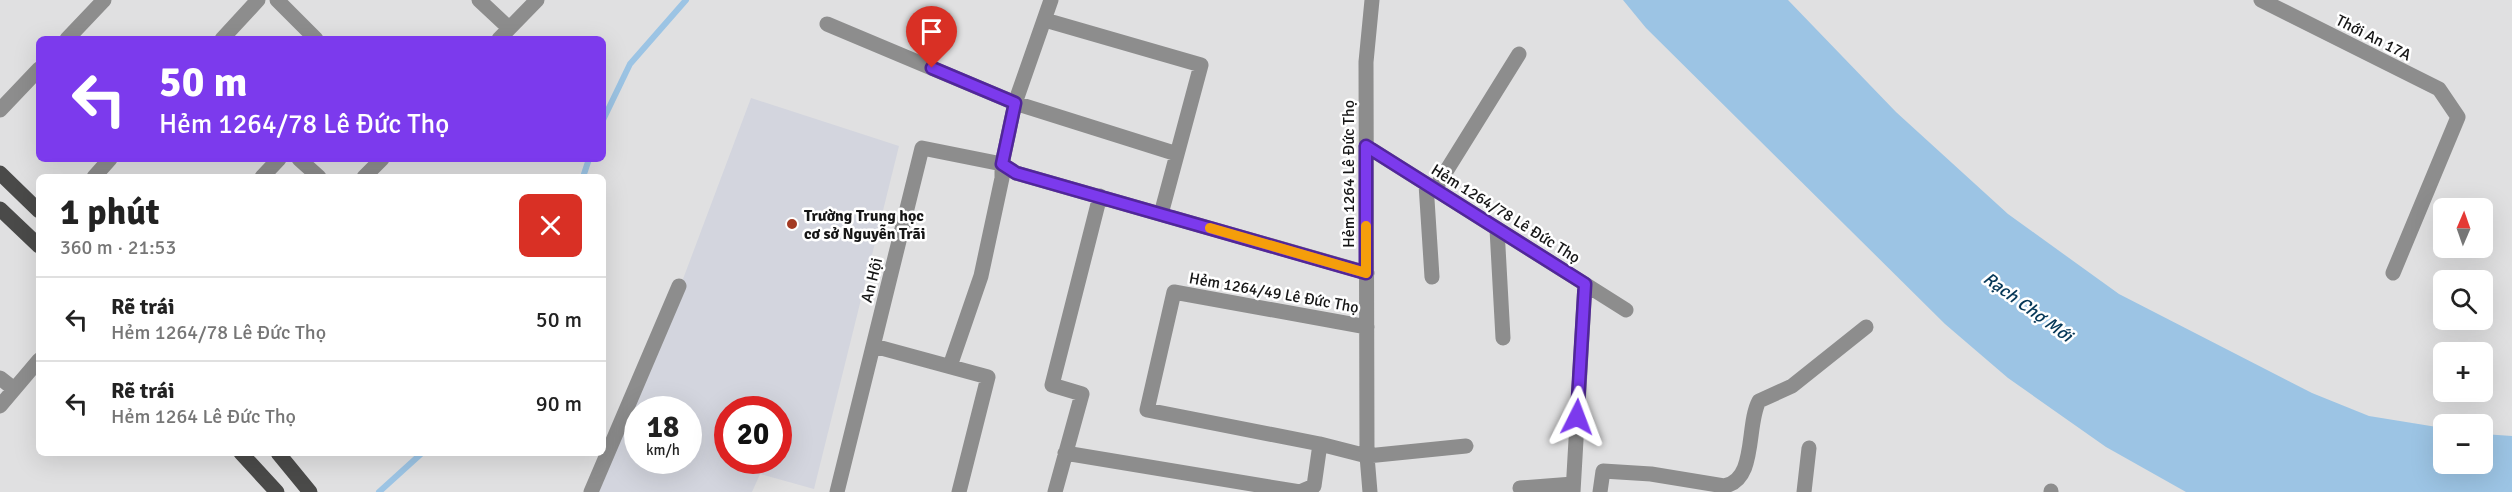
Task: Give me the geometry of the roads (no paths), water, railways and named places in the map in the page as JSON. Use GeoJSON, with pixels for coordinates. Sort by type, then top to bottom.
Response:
{"type":"FeatureCollection","features":[{"type":"Feature","properties":{"kind":"main road"},"geometry":{"type":"LineString","coordinates":[[0,173],[36,208]]}},
{"type":"Feature","properties":{"kind":"main road"},"geometry":{"type":"LineString","coordinates":[[0,209],[36,243]]}},
{"type":"Feature","properties":{"kind":"main road"},"geometry":{"type":"LineString","coordinates":[[244,456],[272,486]]}},
{"type":"Feature","properties":{"kind":"main road"},"geometry":{"type":"LineString","coordinates":[[283,459],[310,492]]}},
{"type":"Feature","properties":{"kind":"street"},"geometry":{"type":"LineString","coordinates":[[70,36],[104,0]]}},
{"type":"Feature","properties":{"kind":"street"},"geometry":{"type":"LineString","coordinates":[[225,36],[258,0]]}},
{"type":"Feature","properties":{"kind":"street"},"geometry":{"type":"LineString","coordinates":[[277,0],[313,36]]}},
{"type":"Feature","properties":{"kind":"street"},"geometry":{"type":"LineString","coordinates":[[479,0],[504,34],[537,0]]}},
{"type":"Feature","properties":{"kind":"street"},"geometry":{"type":"LineString","coordinates":[[950,366],[981,276],[1015,103],[1051,0]]}},
{"type":"Feature","properties":{"kind":"street","name":"Hẻm 1264 Lê Đức Thọ"},"geometry":{"type":"LineString","coordinates":[[1370,492],[1367,456],[1366,62],[1372,0]]}},
{"type":"Feature","properties":{"kind":"street","name":"Thới An 17A"},"geometry":{"type":"LineString","coordinates":[[2261,0],[2439,89],[2458,117],[2393,273]]}},
{"type":"Feature","properties":{"kind":"street"},"geometry":{"type":"LineString","coordinates":[[1045,20],[1201,65],[1161,213]]}},
{"type":"Feature","properties":{"kind":"street"},"geometry":{"type":"LineString","coordinates":[[827,24],[1015,103],[1177,154]]}},
{"type":"Feature","properties":{"kind":"street"},"geometry":{"type":"LineString","coordinates":[[1432,277],[1430,187],[1519,54]]}},
{"type":"Feature","properties":{"kind":"street"},"geometry":{"type":"LineString","coordinates":[[0,110],[36,72]]}},
{"type":"Feature","properties":{"kind":"street","name":"Hẻm 1264/78 Lê Đức Thọ"},"geometry":{"type":"LineString","coordinates":[[1366,146],[1626,310]]}},
{"type":"Feature","properties":{"kind":"street","name":"An Hội"},"geometry":{"type":"LineString","coordinates":[[837,492],[922,148],[1002,164]]}},
{"type":"Feature","properties":{"kind":"street"},"geometry":{"type":"LineString","coordinates":[[97,174],[107,162]]}},
{"type":"Feature","properties":{"kind":"street"},"geometry":{"type":"LineString","coordinates":[[265,174],[276,162]]}},
{"type":"Feature","properties":{"kind":"street"},"geometry":{"type":"LineString","coordinates":[[302,162],[316,174]]}},
{"type":"Feature","properties":{"kind":"street"},"geometry":{"type":"LineString","coordinates":[[367,174],[379,162]]}},
{"type":"Feature","properties":{"kind":"street"},"geometry":{"type":"LineString","coordinates":[[1002,164],[1016,173],[1366,273]]}},
{"type":"Feature","properties":{"kind":"street"},"geometry":{"type":"LineString","coordinates":[[1055,492],[1082,394],[1052,385],[1100,196]]}},
{"type":"Feature","properties":{"kind":"street"},"geometry":{"type":"LineString","coordinates":[[1497,229],[1503,338]]}},
{"type":"Feature","properties":{"kind":"street"},"geometry":{"type":"LineString","coordinates":[[1520,488],[1573,488],[1585,284]]}},
{"type":"Feature","properties":{"kind":"street"},"geometry":{"type":"LineString","coordinates":[[591,492],[679,286]]}},
{"type":"Feature","properties":{"kind":"street","name":"Hẻm 1264/49 Lê Đức Thọ"},"geometry":{"type":"LineString","coordinates":[[1320,444],[1147,410],[1174,292],[1367,327]]}},
{"type":"Feature","properties":{"kind":"street"},"geometry":{"type":"LineString","coordinates":[[1600,492],[1603,471],[1651,474],[1724,486],[1736,483],[1745,469],[1752,421],[1759,401],[1792,386],[1866,327]]}},
{"type":"Feature","properties":{"kind":"street"},"geometry":{"type":"LineString","coordinates":[[874,346],[988,377],[959,492]]}},
{"type":"Feature","properties":{"kind":"street"},"geometry":{"type":"LineString","coordinates":[[0,406],[36,363]]}},
{"type":"Feature","properties":{"kind":"street"},"geometry":{"type":"LineString","coordinates":[[0,378],[14,389]]}},
{"type":"Feature","properties":{"kind":"street"},"geometry":{"type":"LineString","coordinates":[[1065,453],[1300,492],[1314,486],[1320,444],[1367,456],[1466,446]]}},
{"type":"Feature","properties":{"kind":"street"},"geometry":{"type":"LineString","coordinates":[[1804,492],[1809,448]]}},
{"type":"Feature","properties":{"kind":"water","name":"Rạch Chợ Mới"},"geometry":{"type":"Polygon","coordinates":[[[1623,0],[1788,0],[1896,112],[2008,214],[2119,294],[2312,393],[2369,416],[2433,426],[2433,474],[2493,474],[2493,435],[2512,436],[2512,492],[2186,492],[2106,447],[2008,378],[1945,324],[1646,28],[1623,0]]]}},
{"type":"Feature","properties":{"kind":"waterway"},"geometry":{"type":"LineString","coordinates":[[606,114],[630,64],[686,0]]}},
{"type":"Feature","properties":{"kind":"waterway"},"geometry":{"type":"LineString","coordinates":[[584,174],[588,162]]}},
{"type":"Feature","properties":{"kind":"waterway"},"geometry":{"type":"LineString","coordinates":[[379,492],[419,456]]}},
{"type":"Feature","properties":{"kind":"place","name":"Trường Trung học cơ sở Nguyễn Trãi"},"geometry":{"type":"Point","coordinates":[792,224]}}]}
